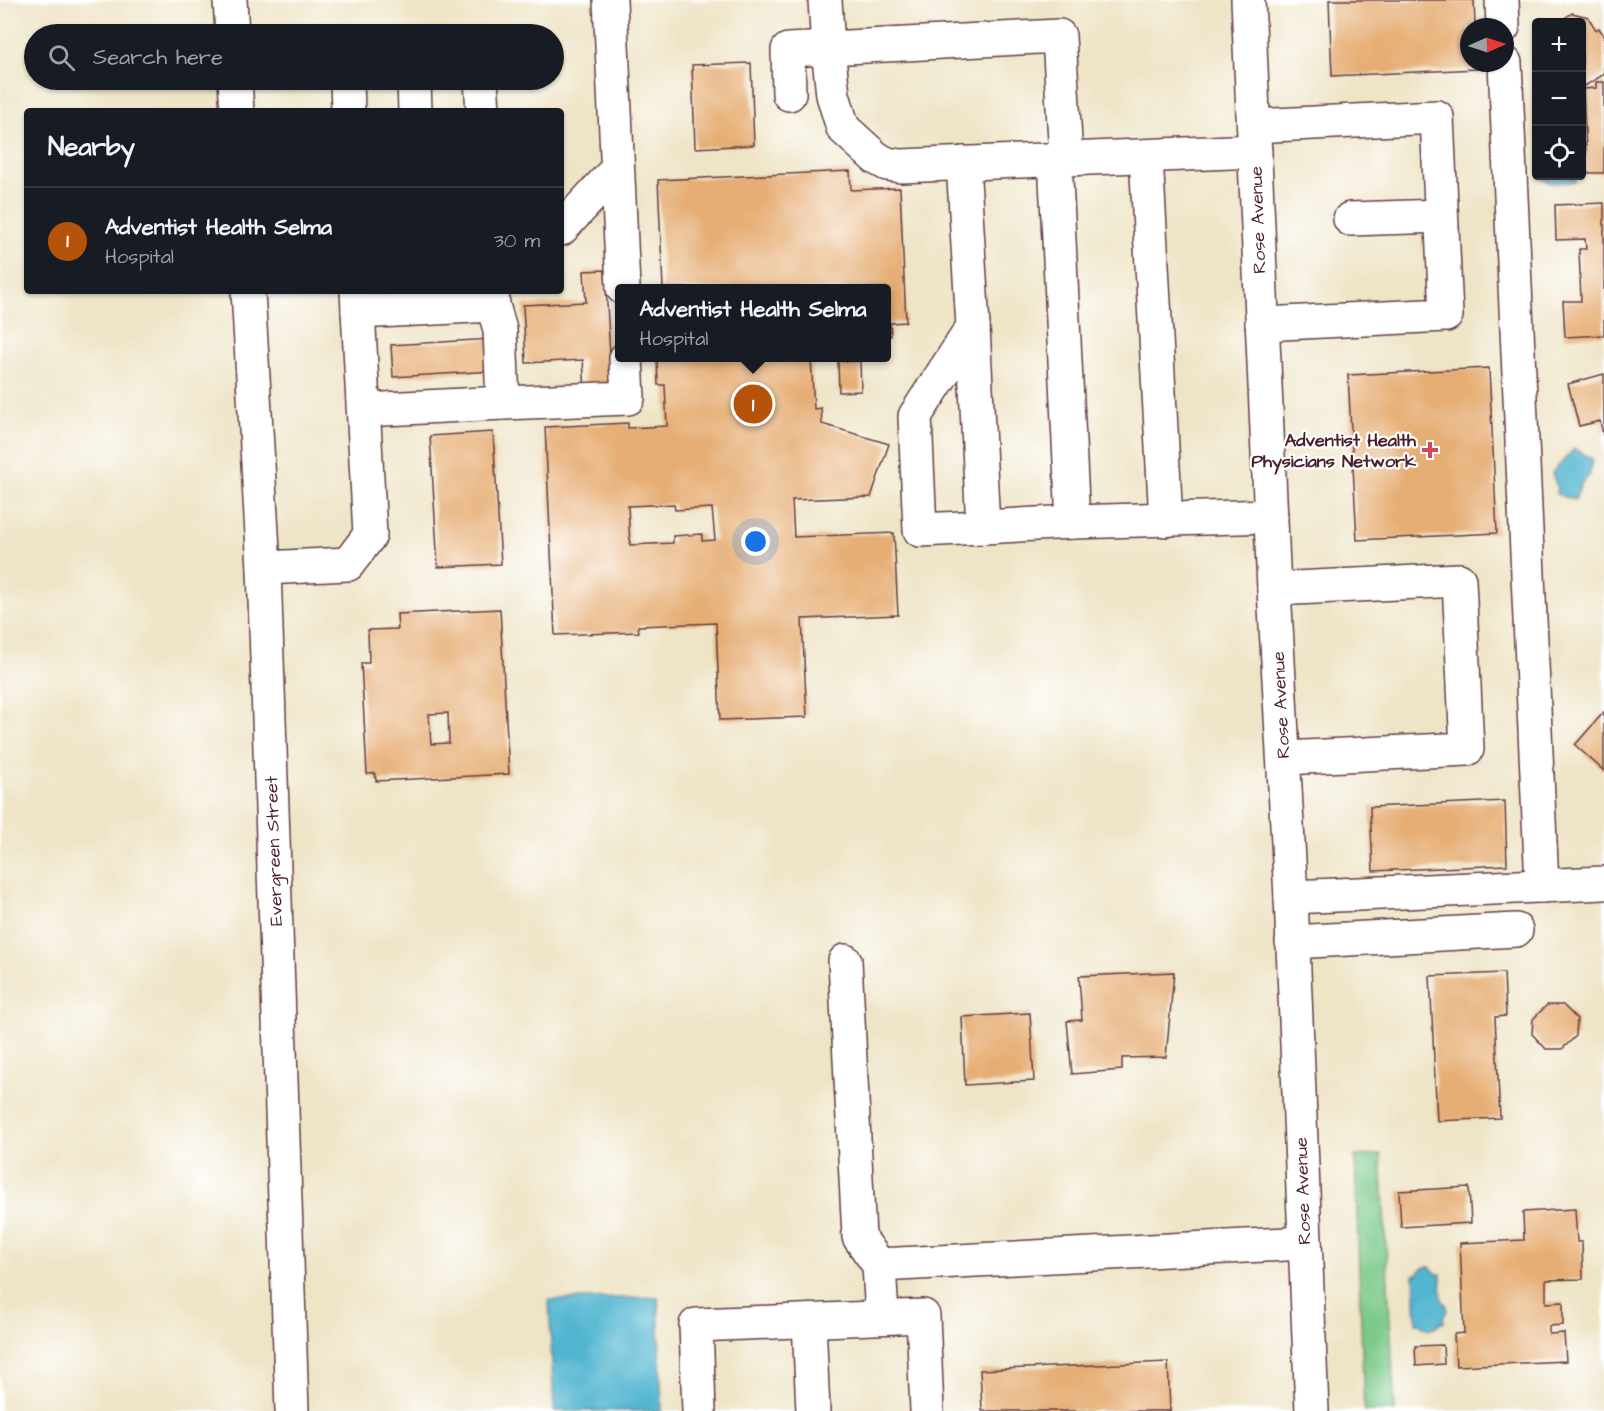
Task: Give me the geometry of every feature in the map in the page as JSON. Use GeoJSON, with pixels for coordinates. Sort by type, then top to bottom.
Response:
{"type":"FeatureCollection","features":[{"type":"Feature","properties":{"kind":"street"},"geometry":{"type":"LineString","coordinates":[[230,0],[231,24]]}},
{"type":"Feature","properties":{"kind":"street"},"geometry":{"type":"LineString","coordinates":[[610,0],[623,284]]}},
{"type":"Feature","properties":{"kind":"street"},"geometry":{"type":"LineString","coordinates":[[825,0],[833,95],[843,128],[876,158],[887,164],[1146,156],[1254,138],[1437,117],[1446,315],[1262,324]]}},
{"type":"Feature","properties":{"kind":"street","name":"Rose Avenue"},"geometry":{"type":"LineString","coordinates":[[1248,0],[1274,590],[1291,897],[1312,1411]]}},
{"type":"Feature","properties":{"kind":"street"},"geometry":{"type":"LineString","coordinates":[[1502,0],[1503,18]]}},
{"type":"Feature","properties":{"kind":"street"},"geometry":{"type":"LineString","coordinates":[[789,94],[788,51],[1059,36],[1060,159],[1073,522]]}},
{"type":"Feature","properties":{"kind":"street"},"geometry":{"type":"LineString","coordinates":[[1504,72],[1542,886]]}},
{"type":"Feature","properties":{"kind":"street"},"geometry":{"type":"LineString","coordinates":[[236,90],[237,108]]}},
{"type":"Feature","properties":{"kind":"street"},"geometry":{"type":"LineString","coordinates":[[347,90],[348,108]]}},
{"type":"Feature","properties":{"kind":"street"},"geometry":{"type":"LineString","coordinates":[[415,90],[416,108]]}},
{"type":"Feature","properties":{"kind":"street"},"geometry":{"type":"LineString","coordinates":[[482,90],[483,108]]}},
{"type":"Feature","properties":{"kind":"street"},"geometry":{"type":"LineString","coordinates":[[1146,156],[1166,520]]}},
{"type":"Feature","properties":{"kind":"street"},"geometry":{"type":"LineString","coordinates":[[963,163],[983,527]]}},
{"type":"Feature","properties":{"kind":"street"},"geometry":{"type":"LineString","coordinates":[[564,226],[617,169]]}},
{"type":"Feature","properties":{"kind":"street"},"geometry":{"type":"LineString","coordinates":[[1350,219],[1441,216]]}},
{"type":"Feature","properties":{"kind":"street","name":"Evergreen Street"},"geometry":{"type":"LineString","coordinates":[[248,294],[264,568],[292,1411]]}},
{"type":"Feature","properties":{"kind":"street"},"geometry":{"type":"LineString","coordinates":[[264,568],[348,564],[370,535],[358,301],[492,298],[500,330],[503,403]]}},
{"type":"Feature","properties":{"kind":"street"},"geometry":{"type":"LineString","coordinates":[[973,327],[915,416],[920,530],[1073,522],[1271,516]]}},
{"type":"Feature","properties":{"kind":"street"},"geometry":{"type":"LineString","coordinates":[[364,410],[628,398],[626,362]]}},
{"type":"Feature","properties":{"kind":"street"},"geometry":{"type":"LineString","coordinates":[[1274,590],[1459,580],[1467,749],[1284,758]]}},
{"type":"Feature","properties":{"kind":"street"},"geometry":{"type":"LineString","coordinates":[[1291,897],[1604,883]]}},
{"type":"Feature","properties":{"kind":"street"},"geometry":{"type":"LineString","coordinates":[[1292,942],[1516,930]]}},
{"type":"Feature","properties":{"kind":"street"},"geometry":{"type":"LineString","coordinates":[[845,961],[859,1237],[879,1265],[882,1317]]}},
{"type":"Feature","properties":{"kind":"street"},"geometry":{"type":"LineString","coordinates":[[879,1265],[1305,1243]]}},
{"type":"Feature","properties":{"kind":"street"},"geometry":{"type":"LineString","coordinates":[[699,1411],[696,1325],[923,1316],[927,1411]]}},
{"type":"Feature","properties":{"kind":"street"},"geometry":{"type":"LineString","coordinates":[[809,1321],[813,1411]]}},
{"type":"Feature","properties":{"kind":"green space"},"geometry":{"type":"Polygon","coordinates":[[[1381,1155],[1395,1411],[1364,1411],[1355,1156],[1381,1155]]]}},
{"type":"Feature","properties":{"kind":"water"},"geometry":{"type":"Polygon","coordinates":[[[1545,180],[1575,180],[1575,182],[1550,183],[1545,180]]]}},
{"type":"Feature","properties":{"kind":"water"},"geometry":{"type":"Polygon","coordinates":[[[1574,449],[1592,459],[1590,475],[1582,482],[1575,500],[1556,494],[1557,487],[1552,473],[1574,449]]]}},
{"type":"Feature","properties":{"kind":"water"},"geometry":{"type":"Polygon","coordinates":[[[1425,1267],[1430,1267],[1437,1274],[1441,1274],[1442,1300],[1447,1306],[1443,1317],[1444,1322],[1430,1329],[1416,1323],[1414,1275],[1425,1267]]]}},
{"type":"Feature","properties":{"kind":"water"},"geometry":{"type":"Polygon","coordinates":[[[658,1297],[662,1411],[554,1411],[549,1300],[658,1297]]]}},
{"type":"Feature","properties":{"kind":"building"},"geometry":{"type":"Polygon","coordinates":[[[1329,0],[1474,0],[1475,18],[1460,18],[1460,70],[1332,76],[1329,0]]]}},
{"type":"Feature","properties":{"kind":"building"},"geometry":{"type":"Polygon","coordinates":[[[1572,13],[1588,17],[1596,30],[1599,28],[1604,36],[1604,74],[1586,85],[1586,18],[1565,18],[1572,13]]]}},
{"type":"Feature","properties":{"kind":"building"},"geometry":{"type":"Polygon","coordinates":[[[751,63],[754,145],[695,148],[692,65],[751,63]]]}},
{"type":"Feature","properties":{"kind":"building"},"geometry":{"type":"Polygon","coordinates":[[[1596,82],[1604,82],[1604,173],[1587,173],[1586,89],[1596,88],[1596,82]]]}},
{"type":"Feature","properties":{"kind":"building"},"geometry":{"type":"Polygon","coordinates":[[[850,171],[851,190],[900,188],[906,322],[891,323],[891,284],[663,284],[658,180],[850,171]]]}},
{"type":"Feature","properties":{"kind":"building"},"geometry":{"type":"Polygon","coordinates":[[[1604,203],[1604,335],[1565,337],[1563,301],[1581,301],[1579,249],[1586,249],[1585,239],[1556,240],[1555,205],[1604,203]]]}},
{"type":"Feature","properties":{"kind":"building"},"geometry":{"type":"Polygon","coordinates":[[[605,270],[612,389],[585,391],[583,360],[526,363],[523,305],[586,302],[584,271],[605,270]]]}},
{"type":"Feature","properties":{"kind":"building"},"geometry":{"type":"Polygon","coordinates":[[[492,339],[494,371],[393,377],[391,345],[492,339]]]}},
{"type":"Feature","properties":{"kind":"building"},"geometry":{"type":"Polygon","coordinates":[[[657,362],[811,362],[814,409],[821,408],[822,424],[889,444],[871,497],[792,500],[794,537],[894,533],[898,615],[802,619],[807,717],[720,720],[716,623],[638,626],[639,632],[555,635],[545,427],[628,423],[628,428],[667,426],[665,385],[658,385],[657,362]],[[674,504],[628,506],[630,545],[673,543],[673,536],[702,534],[702,541],[715,540],[712,508],[675,510],[674,504]]]}},
{"type":"Feature","properties":{"kind":"building"},"geometry":{"type":"Polygon","coordinates":[[[838,362],[860,362],[861,391],[839,392],[838,362]]]}},
{"type":"Feature","properties":{"kind":"building"},"geometry":{"type":"Polygon","coordinates":[[[1489,368],[1497,533],[1357,540],[1348,375],[1489,368]]]}},
{"type":"Feature","properties":{"kind":"building"},"geometry":{"type":"Polygon","coordinates":[[[1604,374],[1603,435],[1600,421],[1579,426],[1568,384],[1604,374]]]}},
{"type":"Feature","properties":{"kind":"building"},"geometry":{"type":"Polygon","coordinates":[[[493,432],[501,564],[438,567],[430,436],[493,432]]]}},
{"type":"Feature","properties":{"kind":"building"},"geometry":{"type":"Polygon","coordinates":[[[500,609],[509,774],[376,781],[375,773],[367,774],[361,663],[369,663],[368,630],[398,629],[397,614],[500,609]],[[448,713],[429,714],[431,744],[449,743],[448,713]]]}},
{"type":"Feature","properties":{"kind":"building"},"geometry":{"type":"Polygon","coordinates":[[[1604,712],[1604,771],[1575,745],[1604,712]]]}},
{"type":"Feature","properties":{"kind":"building"},"geometry":{"type":"Polygon","coordinates":[[[1505,801],[1507,865],[1373,871],[1370,807],[1505,801]]]}},
{"type":"Feature","properties":{"kind":"building"},"geometry":{"type":"Polygon","coordinates":[[[1174,972],[1166,1057],[1122,1058],[1122,1070],[1072,1074],[1067,1021],[1082,1020],[1079,976],[1174,972]]]}},
{"type":"Feature","properties":{"kind":"building"},"geometry":{"type":"Polygon","coordinates":[[[1504,973],[1506,1016],[1495,1017],[1500,1118],[1437,1121],[1430,976],[1504,973]]]}},
{"type":"Feature","properties":{"kind":"building"},"geometry":{"type":"Polygon","coordinates":[[[1547,1005],[1563,1005],[1577,1019],[1576,1036],[1562,1049],[1546,1049],[1532,1034],[1533,1019],[1547,1005]]]}},
{"type":"Feature","properties":{"kind":"building"},"geometry":{"type":"Polygon","coordinates":[[[1030,1013],[1034,1081],[965,1085],[962,1017],[1030,1013]]]}},
{"type":"Feature","properties":{"kind":"building"},"geometry":{"type":"Polygon","coordinates":[[[1469,1187],[1471,1223],[1401,1227],[1399,1191],[1469,1187]]]}},
{"type":"Feature","properties":{"kind":"building"},"geometry":{"type":"Polygon","coordinates":[[[1575,1209],[1577,1242],[1582,1242],[1583,1279],[1546,1280],[1546,1303],[1563,1302],[1563,1325],[1549,1326],[1549,1334],[1564,1333],[1566,1361],[1456,1366],[1454,1334],[1464,1333],[1460,1243],[1524,1240],[1523,1212],[1575,1209]]]}},
{"type":"Feature","properties":{"kind":"building"},"geometry":{"type":"Polygon","coordinates":[[[1443,1345],[1444,1364],[1416,1366],[1415,1346],[1443,1345]]]}},
{"type":"Feature","properties":{"kind":"building"},"geometry":{"type":"Polygon","coordinates":[[[1168,1362],[1170,1411],[982,1411],[980,1370],[1168,1362]]]}},
{"type":"Feature","properties":{"kind":"place","name":"Adventist Health Selma"},"geometry":{"type":"Point","coordinates":[753,404]}},
{"type":"Feature","properties":{"kind":"place","name":"Adventist Health Physicians Network"},"geometry":{"type":"Point","coordinates":[1430,450]}}]}
